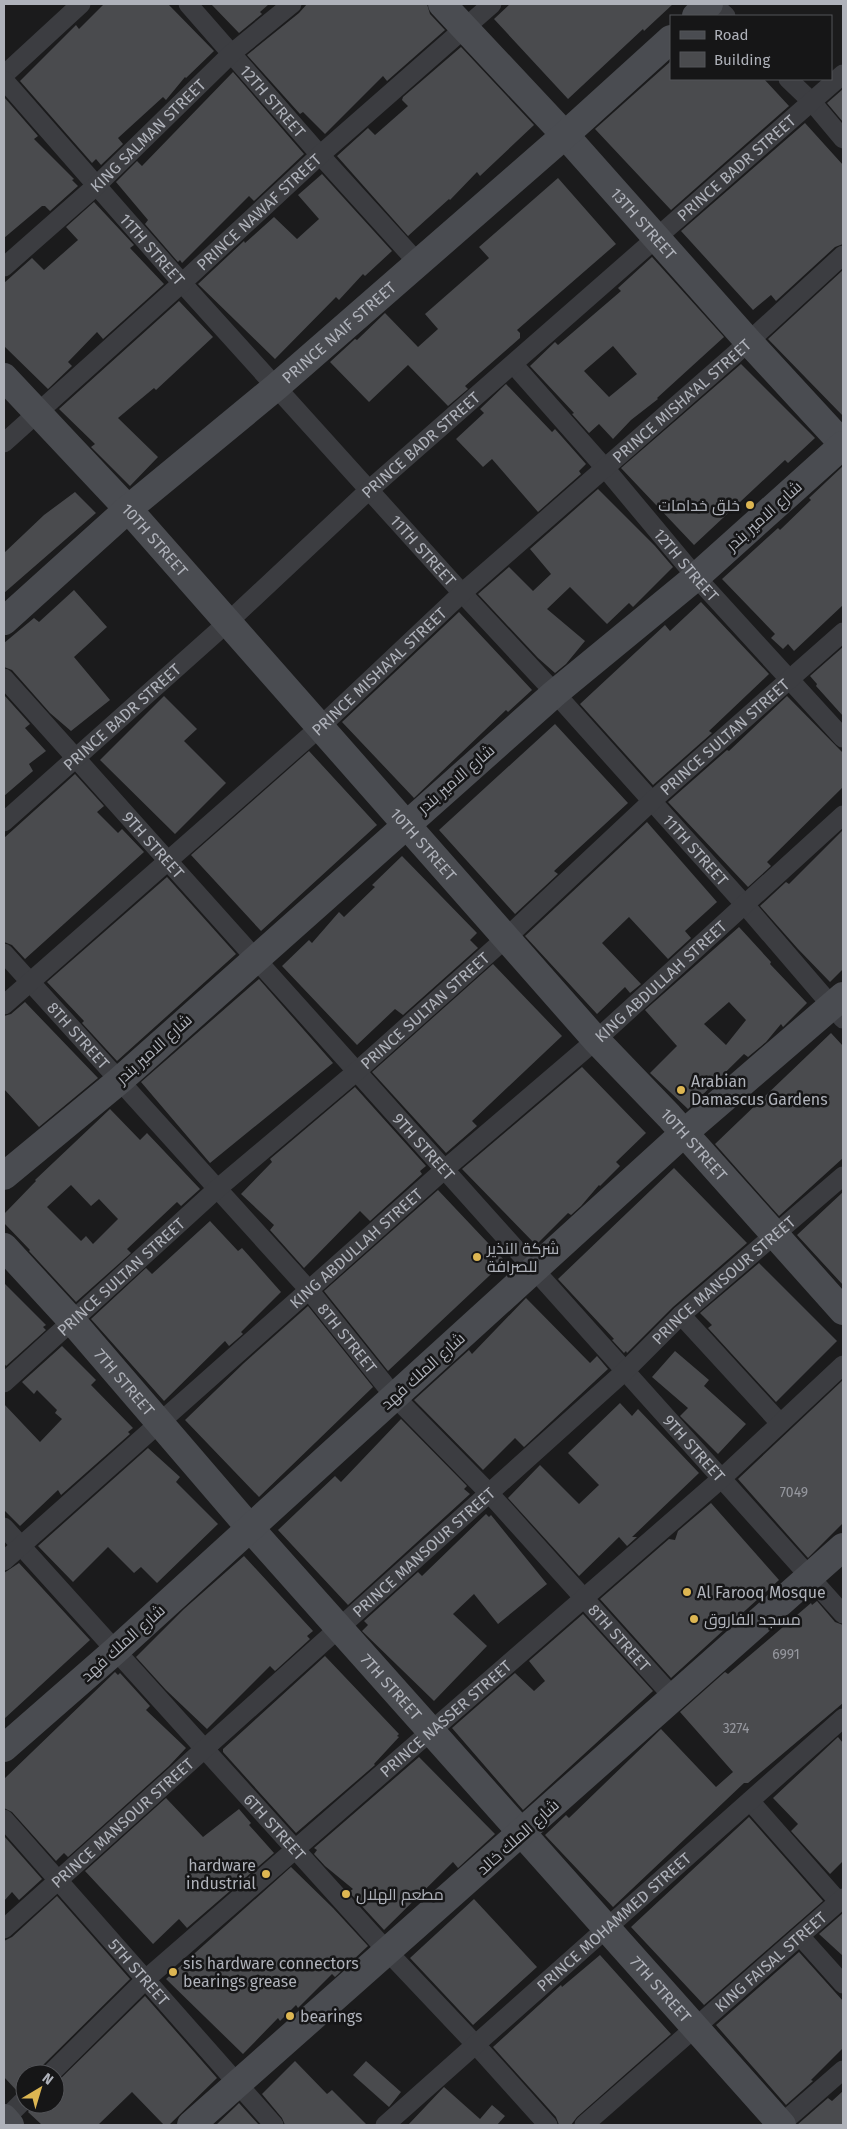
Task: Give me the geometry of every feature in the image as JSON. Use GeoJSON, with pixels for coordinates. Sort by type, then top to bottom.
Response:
{"type":"FeatureCollection","features":[{"type":"Feature","properties":{"kind":"street"},"geometry":{"type":"LineString","coordinates":[[4,75],[81,4]]}},
{"type":"Feature","properties":{"kind":"street","name":"12TH STREET"},"geometry":{"type":"LineString","coordinates":[[188,4],[320,155],[418,262]]}},
{"type":"Feature","properties":{"kind":"street","name":"KING SALMAN STREET"},"geometry":{"type":"LineString","coordinates":[[4,267],[97,185],[232,53],[292,4]]}},
{"type":"Feature","properties":{"kind":"street","name":"13TH STREET"},"geometry":{"type":"LineString","coordinates":[[442,4],[565,135],[748,341],[843,444]]}},
{"type":"Feature","properties":{"kind":"street","name":"PRINCE NAWAF STREET"},"geometry":{"type":"LineString","coordinates":[[4,443],[182,283],[320,155],[492,4]]}},
{"type":"Feature","properties":{"kind":"street"},"geometry":{"type":"LineString","coordinates":[[697,15],[711,4],[725,15]]}},
{"type":"Feature","properties":{"kind":"street","name":"PRINCE NAIF STREET"},"geometry":{"type":"LineString","coordinates":[[4,621],[128,509],[276,387],[565,135],[670,40]]}},
{"type":"Feature","properties":{"kind":"street","name":"PRINCE BADR STREET"},"geometry":{"type":"LineString","coordinates":[[4,822],[227,623],[369,490],[514,365],[843,74]]}},
{"type":"Feature","properties":{"kind":"street","name":"11TH STREET"},"geometry":{"type":"LineString","coordinates":[[4,80],[182,283],[839,1007]]}},
{"type":"Feature","properties":{"kind":"street"},"geometry":{"type":"LineString","coordinates":[[789,80],[812,102],[843,139]]}},
{"type":"Feature","properties":{"kind":"street","name":"PRINCE MISHA'AL STREET"},"geometry":{"type":"LineString","coordinates":[[4,1005],[320,727],[462,593],[843,255]]}},
{"type":"Feature","properties":{"kind":"street","name":"12TH STREET"},"geometry":{"type":"LineString","coordinates":[[514,365],[605,468],[696,577],[843,738]]}},
{"type":"Feature","properties":{"kind":"street","name":"10TH STREET"},"geometry":{"type":"LineString","coordinates":[[4,377],[128,509],[596,1040],[684,1133],[843,1311]]}},
{"type":"Feature","properties":{"kind":"street","name":"شارع الامير بندر"},"geometry":{"type":"LineString","coordinates":[[4,1176],[119,1081],[406,824],[555,693],[696,577],[843,444]]}},
{"type":"Feature","properties":{"kind":"street","name":"PRINCE SULTAN STREET"},"geometry":{"type":"LineString","coordinates":[[4,1383],[217,1189],[357,1071],[506,938],[652,802],[843,632]]}},
{"type":"Feature","properties":{"kind":"street","name":"9TH STREET"},"geometry":{"type":"LineString","coordinates":[[4,678],[843,1614]]}},
{"type":"Feature","properties":{"kind":"street","name":"KING ABDULLAH STREET"},"geometry":{"type":"LineString","coordinates":[[4,1561],[445,1169],[596,1040],[843,815]]}},
{"type":"Feature","properties":{"kind":"street","name":"8TH STREET"},"geometry":{"type":"LineString","coordinates":[[4,953],[310,1290],[394,1396],[489,1493],[674,1698]]}},
{"type":"Feature","properties":{"kind":"street","name":"شارع الملك فهد"},"geometry":{"type":"LineString","coordinates":[[4,1748],[115,1651],[684,1133],[839,1007]]}},
{"type":"Feature","properties":{"kind":"street","name":"PRINCE MANSOUR STREET"},"geometry":{"type":"LineString","coordinates":[[4,1929],[625,1370],[681,1315],[843,1176]]}},
{"type":"Feature","properties":{"kind":"street","name":"7TH STREET"},"geometry":{"type":"LineString","coordinates":[[4,1247],[72,1322],[250,1528],[606,1929],[696,2027],[781,2125]]}},
{"type":"Feature","properties":{"kind":"street"},"geometry":{"type":"LineString","coordinates":[[681,1315],[780,1423]]}},
{"type":"Feature","properties":{"kind":"street","name":"PRINCE NASSER STREET"},"geometry":{"type":"LineString","coordinates":[[60,2064],[146,1979],[722,1478],[843,1365]]}},
{"type":"Feature","properties":{"kind":"street","name":"6TH STREET"},"geometry":{"type":"LineString","coordinates":[[4,1527],[295,1850],[548,2125]]}},
{"type":"Feature","properties":{"kind":"street","name":"شارع الملك خالد"},"geometry":{"type":"LineString","coordinates":[[191,2125],[843,1547]]}},
{"type":"Feature","properties":{"kind":"street","name":"PRINCE MOHAMMED STREET"},"geometry":{"type":"LineString","coordinates":[[385,2125],[843,1718]]}},
{"type":"Feature","properties":{"kind":"street"},"geometry":{"type":"LineString","coordinates":[[750,1801],[841,1900]]}},
{"type":"Feature","properties":{"kind":"street","name":"5TH STREET"},"geometry":{"type":"LineString","coordinates":[[4,1819],[274,2125]]}},
{"type":"Feature","properties":{"kind":"street","name":"KING FAISAL STREET"},"geometry":{"type":"LineString","coordinates":[[584,2125],[841,1900]]}},
{"type":"Feature","properties":{"kind":"street"},"geometry":{"type":"LineString","coordinates":[[800,1936],[843,1984]]}},
{"type":"Feature","properties":{"kind":"street"},"geometry":{"type":"LineString","coordinates":[[781,2125],[843,2070]]}},
{"type":"Feature","properties":{"kind":"street"},"geometry":{"type":"LineString","coordinates":[[10,2125],[4,2119],[15,2109]]}},
{"type":"Feature","properties":{"kind":"building"},"geometry":{"type":"Polygon","coordinates":[[[104,4],[168,4],[214,51],[185,77],[166,100],[163,97],[118,138],[123,144],[101,165],[96,159],[92,163],[20,81],[76,25],[79,29],[104,4]]]}},
{"type":"Feature","properties":{"kind":"building"},"geometry":{"type":"Polygon","coordinates":[[[211,4],[269,4],[260,12],[262,14],[239,33],[211,4]]]}},
{"type":"Feature","properties":{"kind":"building"},"geometry":{"type":"Polygon","coordinates":[[[307,4],[427,4],[430,14],[445,30],[387,81],[383,76],[325,134],[303,112],[300,114],[247,55],[299,13],[307,4]]]}},
{"type":"Feature","properties":{"kind":"building"},"geometry":{"type":"Polygon","coordinates":[[[510,4],[673,4],[644,31],[643,29],[568,99],[494,19],[510,4]]]}},
{"type":"Feature","properties":{"kind":"building"},"geometry":{"type":"Polygon","coordinates":[[[461,47],[534,125],[480,176],[477,172],[450,200],[408,236],[337,156],[368,128],[375,135],[408,106],[402,100],[403,97],[461,47]]]}},
{"type":"Feature","properties":{"kind":"building"},"geometry":{"type":"Polygon","coordinates":[[[670,62],[670,80],[765,80],[789,106],[671,210],[595,129],[670,62]]]}},
{"type":"Feature","properties":{"kind":"building"},"geometry":{"type":"Polygon","coordinates":[[[233,72],[304,154],[254,201],[249,196],[182,263],[180,260],[178,262],[145,224],[148,220],[116,182],[137,161],[142,166],[233,72]]]}},
{"type":"Feature","properties":{"kind":"building"},"geometry":{"type":"Polygon","coordinates":[[[843,89],[843,122],[827,103],[843,89]]]}},
{"type":"Feature","properties":{"kind":"building"},"geometry":{"type":"Polygon","coordinates":[[[4,97],[38,136],[34,139],[74,179],[72,180],[78,186],[50,211],[45,206],[42,206],[4,238],[4,97]]]}},
{"type":"Feature","properties":{"kind":"building"},"geometry":{"type":"Polygon","coordinates":[[[805,123],[843,165],[843,244],[835,247],[776,301],[771,295],[753,310],[681,231],[805,123]]]}},
{"type":"Feature","properties":{"kind":"building"},"geometry":{"type":"Polygon","coordinates":[[[322,174],[392,251],[365,276],[363,274],[339,300],[336,297],[275,359],[198,284],[244,241],[245,243],[274,217],[297,239],[319,219],[298,195],[322,174]]]}},
{"type":"Feature","properties":{"kind":"building"},"geometry":{"type":"Polygon","coordinates":[[[558,178],[616,244],[517,330],[520,333],[520,338],[465,386],[468,389],[448,406],[408,365],[369,402],[330,362],[355,339],[357,340],[385,313],[418,347],[438,329],[425,314],[489,258],[479,247],[558,178]]]}},
{"type":"Feature","properties":{"kind":"building"},"geometry":{"type":"Polygon","coordinates":[[[94,202],[134,245],[130,248],[164,284],[103,339],[97,332],[68,362],[72,366],[48,389],[4,346],[4,283],[32,258],[44,270],[78,240],[66,227],[94,202]]]}},
{"type":"Feature","properties":{"kind":"building"},"geometry":{"type":"Polygon","coordinates":[[[652,257],[724,337],[658,399],[631,420],[613,439],[599,424],[589,433],[572,414],[574,413],[530,366],[555,342],[558,345],[621,291],[618,288],[652,257]],[[613,346],[584,371],[609,397],[637,374],[613,346]]]}},
{"type":"Feature","properties":{"kind":"building"},"geometry":{"type":"Polygon","coordinates":[[[843,270],[843,416],[768,339],[843,270]]]}},
{"type":"Feature","properties":{"kind":"building"},"geometry":{"type":"Polygon","coordinates":[[[179,301],[213,337],[156,390],[154,388],[118,418],[158,457],[130,486],[91,447],[95,444],[59,409],[179,301]]]}},
{"type":"Feature","properties":{"kind":"building"},"geometry":{"type":"Polygon","coordinates":[[[741,364],[815,438],[788,463],[785,460],[694,545],[621,468],[741,364]]]}},
{"type":"Feature","properties":{"kind":"building"},"geometry":{"type":"Polygon","coordinates":[[[506,384],[552,432],[555,429],[586,464],[579,471],[581,474],[538,512],[492,459],[483,467],[456,439],[484,413],[480,409],[506,384]]]}},
{"type":"Feature","properties":{"kind":"building"},"geometry":{"type":"Polygon","coordinates":[[[843,466],[843,605],[794,651],[788,644],[783,649],[771,638],[775,634],[722,579],[778,528],[780,530],[811,500],[809,498],[843,466]]]}},
{"type":"Feature","properties":{"kind":"building"},"geometry":{"type":"Polygon","coordinates":[[[598,489],[655,546],[673,567],[633,607],[629,603],[607,624],[570,587],[547,609],[585,641],[566,664],[555,673],[538,658],[478,594],[509,567],[533,591],[551,574],[530,549],[598,489]]]}},
{"type":"Feature","properties":{"kind":"building"},"geometry":{"type":"Polygon","coordinates":[[[75,492],[96,513],[4,593],[4,553],[44,515],[75,492]]]}},
{"type":"Feature","properties":{"kind":"building"},"geometry":{"type":"Polygon","coordinates":[[[74,590],[107,627],[74,657],[110,700],[71,731],[50,713],[12,670],[4,667],[4,643],[34,618],[39,622],[74,590]]]}},
{"type":"Feature","properties":{"kind":"building"},"geometry":{"type":"Polygon","coordinates":[[[701,602],[769,674],[709,731],[712,733],[653,785],[580,704],[665,625],[670,631],[701,602]]]}},
{"type":"Feature","properties":{"kind":"building"},"geometry":{"type":"Polygon","coordinates":[[[459,612],[532,690],[508,712],[506,710],[414,798],[342,722],[459,612]]]}},
{"type":"Feature","properties":{"kind":"building"},"geometry":{"type":"Polygon","coordinates":[[[843,647],[843,716],[816,686],[817,684],[810,676],[843,647]]]}},
{"type":"Feature","properties":{"kind":"building"},"geometry":{"type":"Polygon","coordinates":[[[4,695],[30,724],[25,728],[46,751],[29,764],[33,771],[4,796],[4,695]]]}},
{"type":"Feature","properties":{"kind":"building"},"geometry":{"type":"Polygon","coordinates":[[[164,696],[197,729],[184,741],[226,783],[175,834],[100,760],[164,696]]]}},
{"type":"Feature","properties":{"kind":"building"},"geometry":{"type":"Polygon","coordinates":[[[787,696],[843,753],[843,787],[767,862],[771,866],[748,887],[668,802],[727,750],[729,751],[787,696]]]}},
{"type":"Feature","properties":{"kind":"building"},"geometry":{"type":"Polygon","coordinates":[[[555,724],[628,803],[554,871],[558,874],[515,914],[439,830],[555,724]]]}},
{"type":"Feature","properties":{"kind":"building"},"geometry":{"type":"Polygon","coordinates":[[[309,751],[377,825],[261,931],[191,855],[309,751]]]}},
{"type":"Feature","properties":{"kind":"building"},"geometry":{"type":"Polygon","coordinates":[[[75,774],[104,806],[97,812],[118,833],[122,829],[144,852],[25,959],[12,945],[4,942],[4,838],[75,774]]]}},
{"type":"Feature","properties":{"kind":"building"},"geometry":{"type":"Polygon","coordinates":[[[647,822],[717,902],[685,931],[691,938],[668,959],[629,917],[602,943],[641,984],[630,993],[625,987],[597,1014],[525,936],[647,822]]]}},
{"type":"Feature","properties":{"kind":"building"},"geometry":{"type":"Polygon","coordinates":[[[843,830],[843,969],[830,982],[760,906],[786,882],[789,884],[843,830]]]}},
{"type":"Feature","properties":{"kind":"building"},"geometry":{"type":"Polygon","coordinates":[[[402,856],[477,933],[470,940],[478,948],[403,1015],[395,1009],[357,1045],[282,966],[309,940],[312,943],[339,912],[344,917],[375,887],[372,885],[402,856]]]}},
{"type":"Feature","properties":{"kind":"building"},"geometry":{"type":"Polygon","coordinates":[[[167,877],[236,954],[117,1061],[82,1023],[84,1021],[47,982],[167,877]]]}},
{"type":"Feature","properties":{"kind":"building"},"geometry":{"type":"Polygon","coordinates":[[[739,927],[771,962],[770,964],[807,1003],[783,1027],[781,1024],[766,1042],[748,1057],[744,1054],[688,1109],[650,1073],[677,1046],[645,1010],[739,927]],[[729,1002],[704,1024],[726,1045],[746,1020],[729,1002]]]}},
{"type":"Feature","properties":{"kind":"building"},"geometry":{"type":"Polygon","coordinates":[[[493,964],[562,1036],[472,1121],[477,1126],[446,1153],[372,1072],[493,964]]]}},
{"type":"Feature","properties":{"kind":"building"},"geometry":{"type":"Polygon","coordinates":[[[259,979],[333,1063],[210,1163],[141,1082],[259,979]]]}},
{"type":"Feature","properties":{"kind":"building"},"geometry":{"type":"Polygon","coordinates":[[[25,1002],[98,1078],[39,1127],[4,1089],[4,1016],[11,1014],[25,1002]]]}},
{"type":"Feature","properties":{"kind":"building"},"geometry":{"type":"Polygon","coordinates":[[[831,1033],[843,1046],[843,1158],[779,1216],[715,1144],[831,1033]]]}},
{"type":"Feature","properties":{"kind":"building"},"geometry":{"type":"Polygon","coordinates":[[[582,1067],[646,1133],[616,1162],[620,1166],[599,1185],[581,1206],[571,1215],[568,1213],[536,1245],[462,1169],[582,1067]]]}},
{"type":"Feature","properties":{"kind":"building"},"geometry":{"type":"Polygon","coordinates":[[[355,1087],[426,1166],[420,1171],[422,1174],[370,1221],[360,1211],[304,1268],[270,1230],[274,1225],[241,1194],[272,1162],[270,1159],[355,1087]]]}},
{"type":"Feature","properties":{"kind":"building"},"geometry":{"type":"Polygon","coordinates":[[[110,1109],[140,1140],[147,1133],[200,1189],[181,1206],[177,1202],[127,1249],[131,1253],[76,1302],[4,1223],[4,1214],[35,1180],[110,1109]],[[71,1185],[47,1207],[81,1241],[86,1236],[93,1244],[118,1219],[99,1199],[91,1206],[71,1185]]]}},
{"type":"Feature","properties":{"kind":"building"},"geometry":{"type":"Polygon","coordinates":[[[674,1168],[747,1243],[673,1307],[627,1353],[626,1351],[624,1353],[612,1340],[614,1339],[558,1279],[674,1168]]]}},
{"type":"Feature","properties":{"kind":"building"},"geometry":{"type":"Polygon","coordinates":[[[438,1190],[505,1261],[388,1371],[324,1291],[438,1190]]]}},
{"type":"Feature","properties":{"kind":"building"},"geometry":{"type":"Polygon","coordinates":[[[843,1192],[843,1285],[797,1235],[843,1192]]]}},
{"type":"Feature","properties":{"kind":"building"},"geometry":{"type":"Polygon","coordinates":[[[210,1221],[238,1251],[242,1248],[281,1292],[241,1332],[243,1334],[229,1346],[225,1341],[164,1401],[91,1319],[146,1268],[152,1274],[210,1221]]]}},
{"type":"Feature","properties":{"kind":"building"},"geometry":{"type":"Polygon","coordinates":[[[759,1263],[837,1341],[776,1402],[708,1328],[712,1325],[700,1313],[759,1263]]]}},
{"type":"Feature","properties":{"kind":"building"},"geometry":{"type":"Polygon","coordinates":[[[4,1283],[46,1325],[43,1327],[46,1330],[6,1366],[4,1363],[4,1283]]]}},
{"type":"Feature","properties":{"kind":"building"},"geometry":{"type":"Polygon","coordinates":[[[526,1298],[590,1363],[597,1356],[608,1369],[524,1447],[515,1438],[483,1470],[414,1400],[469,1350],[472,1354],[526,1298]]]}},
{"type":"Feature","properties":{"kind":"building"},"geometry":{"type":"Polygon","coordinates":[[[308,1306],[373,1387],[259,1497],[185,1420],[244,1363],[308,1306]]]}},
{"type":"Feature","properties":{"kind":"building"},"geometry":{"type":"Polygon","coordinates":[[[62,1346],[96,1380],[91,1385],[133,1428],[128,1432],[130,1434],[61,1495],[58,1490],[20,1526],[4,1510],[4,1404],[40,1442],[62,1419],[55,1413],[57,1410],[37,1390],[34,1394],[22,1382],[62,1346]]]}},
{"type":"Feature","properties":{"kind":"building"},"geometry":{"type":"Polygon","coordinates":[[[675,1351],[709,1380],[704,1386],[746,1424],[718,1454],[680,1416],[688,1408],[652,1377],[675,1351]]]}},
{"type":"Feature","properties":{"kind":"building"},"geometry":{"type":"Polygon","coordinates":[[[843,1380],[843,1523],[808,1558],[738,1479],[843,1380]]]}},
{"type":"Feature","properties":{"kind":"building"},"geometry":{"type":"Polygon","coordinates":[[[620,1403],[632,1416],[638,1409],[699,1473],[632,1537],[637,1537],[627,1546],[619,1537],[579,1576],[508,1498],[540,1465],[579,1504],[599,1485],[568,1453],[620,1403]]]}},
{"type":"Feature","properties":{"kind":"building"},"geometry":{"type":"Polygon","coordinates":[[[401,1419],[467,1486],[464,1489],[470,1494],[348,1605],[278,1530],[335,1476],[341,1482],[401,1419]]]}},
{"type":"Feature","properties":{"kind":"building"},"geometry":{"type":"Polygon","coordinates":[[[148,1448],[180,1477],[176,1482],[218,1524],[157,1583],[141,1567],[134,1573],[108,1547],[73,1582],[38,1546],[148,1448]]]}},
{"type":"Feature","properties":{"kind":"building","name":"Al Farooq Mosque"},"geometry":{"type":"Polygon","coordinates":[[[711,1503],[779,1580],[671,1678],[600,1599],[669,1539],[675,1540],[678,1531],[711,1503]]]}},
{"type":"Feature","properties":{"kind":"building"},"geometry":{"type":"Polygon","coordinates":[[[486,1514],[489,1517],[491,1515],[547,1584],[498,1624],[474,1594],[453,1614],[487,1646],[434,1701],[362,1631],[368,1625],[364,1621],[418,1572],[422,1576],[486,1514]]]}},
{"type":"Feature","properties":{"kind":"building"},"geometry":{"type":"Polygon","coordinates":[[[244,1556],[313,1631],[307,1636],[310,1639],[275,1671],[270,1666],[207,1729],[166,1690],[136,1657],[184,1609],[244,1556]]]}},
{"type":"Feature","properties":{"kind":"building"},"geometry":{"type":"Polygon","coordinates":[[[19,1563],[90,1640],[4,1719],[4,1573],[19,1563]]]}},
{"type":"Feature","properties":{"kind":"building"},"geometry":{"type":"Polygon","coordinates":[[[817,1601],[835,1622],[843,1625],[843,1703],[748,1783],[744,1783],[613,1907],[545,1835],[566,1815],[569,1818],[661,1729],[716,1787],[733,1772],[680,1712],[725,1672],[728,1674],[811,1603],[812,1605],[817,1601]]]}},
{"type":"Feature","properties":{"kind":"building"},"geometry":{"type":"Polygon","coordinates":[[[583,1614],[653,1691],[523,1810],[452,1728],[515,1673],[534,1691],[545,1681],[529,1661],[583,1614]]]}},
{"type":"Feature","properties":{"kind":"building"},"geometry":{"type":"Polygon","coordinates":[[[325,1656],[399,1734],[397,1736],[399,1737],[375,1765],[296,1833],[223,1752],[223,1749],[325,1656]]]}},
{"type":"Feature","properties":{"kind":"building"},"geometry":{"type":"Polygon","coordinates":[[[115,1672],[118,1675],[120,1673],[150,1706],[146,1710],[186,1748],[169,1766],[68,1857],[64,1853],[56,1861],[12,1812],[4,1808],[4,1779],[115,1672]]]}},
{"type":"Feature","properties":{"kind":"building"},"geometry":{"type":"Polygon","coordinates":[[[838,1737],[843,1743],[843,1861],[830,1874],[791,1831],[798,1824],[773,1798],[838,1737]]]}},
{"type":"Feature","properties":{"kind":"building"},"geometry":{"type":"Polygon","coordinates":[[[419,1757],[495,1834],[458,1868],[453,1862],[384,1930],[349,1892],[353,1889],[325,1866],[314,1854],[317,1850],[314,1848],[419,1757]]]}},
{"type":"Feature","properties":{"kind":"building"},"geometry":{"type":"Polygon","coordinates":[[[166,1798],[203,1837],[239,1809],[251,1823],[249,1825],[274,1853],[187,1928],[179,1919],[153,1944],[85,1871],[166,1798]]]}},
{"type":"Feature","properties":{"kind":"building"},"geometry":{"type":"Polygon","coordinates":[[[749,1817],[823,1901],[704,2005],[631,1927],[749,1817]]]}},
{"type":"Feature","properties":{"kind":"building"},"geometry":{"type":"Polygon","coordinates":[[[4,1836],[42,1879],[19,1900],[12,1892],[4,1901],[4,1836]]]}},
{"type":"Feature","properties":{"kind":"building"},"geometry":{"type":"Polygon","coordinates":[[[291,1867],[368,1946],[335,1977],[332,1974],[298,2008],[296,2005],[280,2021],[278,2018],[243,2054],[166,1979],[291,1867]]]}},
{"type":"Feature","properties":{"kind":"building"},"geometry":{"type":"Polygon","coordinates":[[[57,1896],[130,1979],[44,2064],[15,2064],[15,2089],[4,2077],[4,1941],[12,1937],[57,1896]]]}},
{"type":"Feature","properties":{"kind":"building"},"geometry":{"type":"Polygon","coordinates":[[[474,1899],[537,1967],[473,2025],[410,1958],[474,1899]]]}},
{"type":"Feature","properties":{"kind":"building"},"geometry":{"type":"Polygon","coordinates":[[[843,1913],[843,1956],[819,1934],[843,1913]]]}},
{"type":"Feature","properties":{"kind":"building"},"geometry":{"type":"Polygon","coordinates":[[[799,1952],[843,2001],[843,2048],[811,2080],[813,2081],[786,2105],[716,2025],[799,1952]]]}},
{"type":"Feature","properties":{"kind":"building"},"geometry":{"type":"Polygon","coordinates":[[[600,1955],[671,2034],[577,2117],[571,2125],[559,2125],[556,2117],[493,2047],[561,1985],[562,1987],[600,1955]]]}},
{"type":"Feature","properties":{"kind":"building"},"geometry":{"type":"Polygon","coordinates":[[[145,1996],[217,2078],[169,2125],[164,2125],[132,2092],[98,2125],[42,2125],[30,2114],[65,2114],[65,2074],[145,1996]]]}},
{"type":"Feature","properties":{"kind":"building"},"geometry":{"type":"Polygon","coordinates":[[[295,2061],[327,2094],[332,2090],[367,2125],[285,2125],[282,2118],[262,2094],[295,2061]]]}},
{"type":"Feature","properties":{"kind":"building"},"geometry":{"type":"Polygon","coordinates":[[[366,2061],[401,2092],[389,2107],[353,2075],[366,2061]]]}},
{"type":"Feature","properties":{"kind":"building"},"geometry":{"type":"Polygon","coordinates":[[[444,2087],[480,2119],[492,2105],[505,2116],[497,2125],[408,2125],[444,2087]]]}},
{"type":"Feature","properties":{"kind":"building"},"geometry":{"type":"Polygon","coordinates":[[[843,2091],[843,2125],[797,2125],[828,2098],[832,2101],[843,2091]]]}},
{"type":"Feature","properties":{"kind":"building"},"geometry":{"type":"Polygon","coordinates":[[[239,2103],[259,2125],[216,2125],[235,2107],[239,2103]]]}},
{"type":"Feature","properties":{"kind":"place","name":"خلق خدامات"},"geometry":{"type":"Point","coordinates":[750,505]}},
{"type":"Feature","properties":{"kind":"place","name":"Arabian Damascus Gardens"},"geometry":{"type":"Point","coordinates":[681,1090]}},
{"type":"Feature","properties":{"kind":"place","name":"شركة النذير للصرافة"},"geometry":{"type":"Point","coordinates":[477,1257]}},
{"type":"Feature","properties":{"kind":"place","name":"Al Farooq Mosque"},"geometry":{"type":"Point","coordinates":[687,1592]}},
{"type":"Feature","properties":{"kind":"place","name":"مسجد الفاروق"},"geometry":{"type":"Point","coordinates":[694,1619]}},
{"type":"Feature","properties":{"kind":"place","name":"hardware industrial"},"geometry":{"type":"Point","coordinates":[266,1874]}},
{"type":"Feature","properties":{"kind":"place","name":"مطعم الهلال"},"geometry":{"type":"Point","coordinates":[346,1894]}},
{"type":"Feature","properties":{"kind":"place","name":"sis hardware connectors bearings grease"},"geometry":{"type":"Point","coordinates":[173,1972]}},
{"type":"Feature","properties":{"kind":"place","name":"bearings"},"geometry":{"type":"Point","coordinates":[290,2016]}}]}
